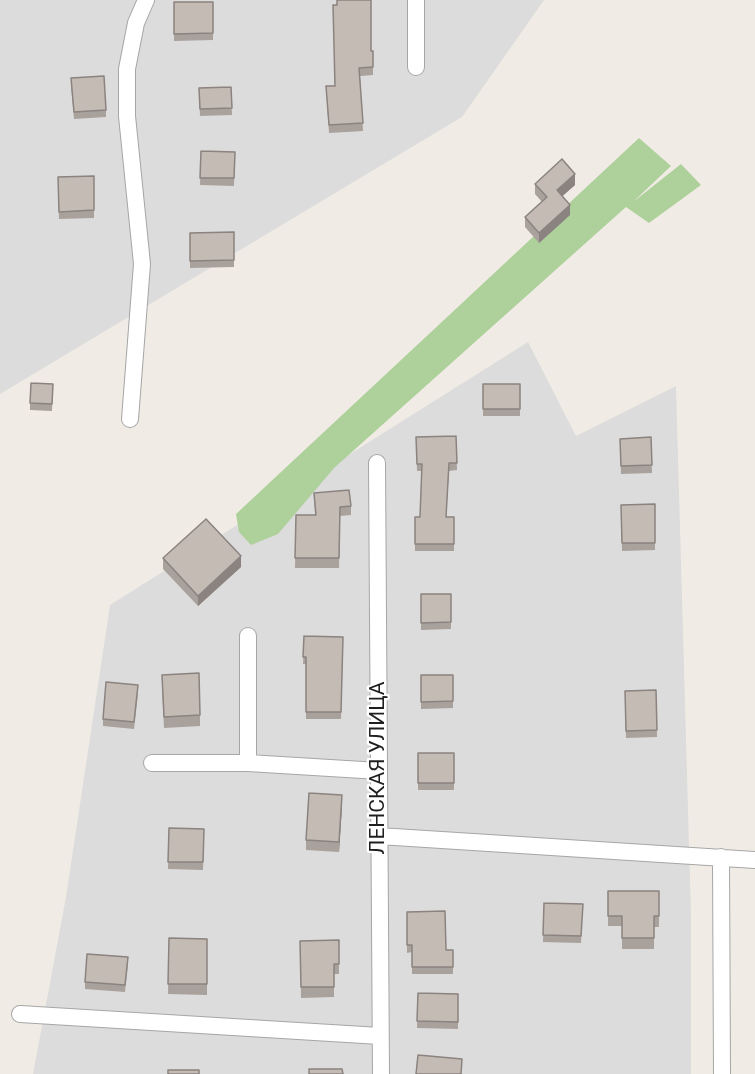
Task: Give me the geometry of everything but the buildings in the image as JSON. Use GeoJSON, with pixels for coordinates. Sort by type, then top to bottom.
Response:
{"type":"FeatureCollection","features":[{"type":"Feature","properties":{"kind":"street"},"geometry":{"type":"LineString","coordinates":[[130,419],[142,264],[127,116],[127,69],[136,23],[146,0]]}},
{"type":"Feature","properties":{"kind":"street"},"geometry":{"type":"LineString","coordinates":[[416,0],[416,67]]}},
{"type":"Feature","properties":{"kind":"street","name":"ЛЕНСКАЯ УЛИЦА"},"geometry":{"type":"LineString","coordinates":[[377,463],[381,1074]]}},
{"type":"Feature","properties":{"kind":"street"},"geometry":{"type":"LineString","coordinates":[[248,636],[248,763]]}},
{"type":"Feature","properties":{"kind":"street"},"geometry":{"type":"LineString","coordinates":[[152,763],[248,763],[379,771]]}},
{"type":"Feature","properties":{"kind":"street"},"geometry":{"type":"LineString","coordinates":[[379,836],[755,861]]}},
{"type":"Feature","properties":{"kind":"street"},"geometry":{"type":"LineString","coordinates":[[721,857],[722,1074]]}},
{"type":"Feature","properties":{"kind":"street"},"geometry":{"type":"LineString","coordinates":[[20,1014],[380,1036]]}},
{"type":"Feature","properties":{"kind":"shaded area"},"geometry":{"type":"Polygon","coordinates":[[[0,0],[544,0],[462,117],[0,394],[0,0]]]}},
{"type":"Feature","properties":{"kind":"shaded area"},"geometry":{"type":"Polygon","coordinates":[[[528,342],[576,436],[676,386],[691,914],[691,1074],[33,1074],[66,897],[110,605],[528,342]]]}},
{"type":"Feature","properties":{"kind":"green space"},"geometry":{"type":"Polygon","coordinates":[[[639,138],[671,166],[633,202],[681,164],[701,185],[649,223],[626,207],[334,468],[278,534],[251,545],[239,532],[236,514],[639,138]]]}}]}
